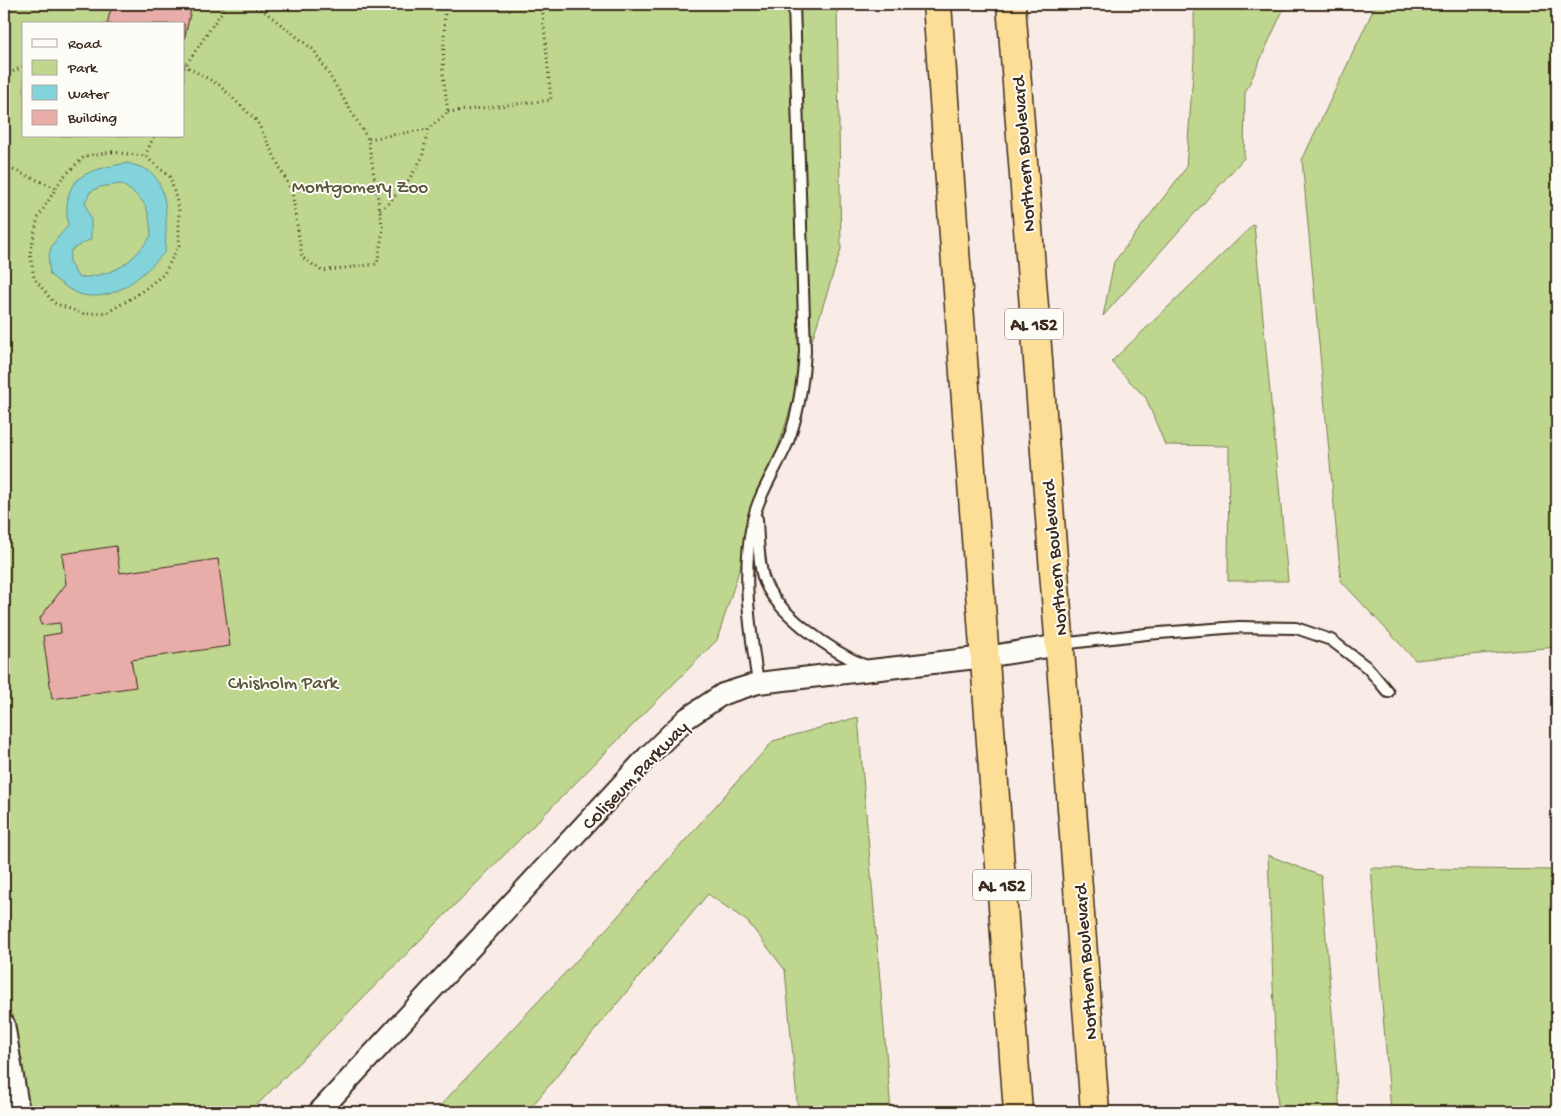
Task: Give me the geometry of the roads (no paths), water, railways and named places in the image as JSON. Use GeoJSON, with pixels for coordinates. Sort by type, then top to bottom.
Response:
{"type":"FeatureCollection","features":[{"type":"Feature","properties":{"kind":"highway","name":"AL 152"},"geometry":{"type":"LineString","coordinates":[[937,4],[1018,1112]]}},
{"type":"Feature","properties":{"kind":"highway","name":"Northern Boulevard"},"geometry":{"type":"LineString","coordinates":[[1011,4],[1095,1112]]}},
{"type":"Feature","properties":{"kind":"street","name":"Coliseum Parkway"},"geometry":{"type":"LineString","coordinates":[[319,1112],[660,744],[687,718],[723,694],[758,683],[985,657],[1060,645]]}},
{"type":"Feature","properties":{"kind":"street"},"geometry":{"type":"LineString","coordinates":[[4,1024],[20,1111]]}},
{"type":"Feature","properties":{"kind":"lane"},"geometry":{"type":"LineString","coordinates":[[758,683],[750,631],[748,548],[756,511],[787,444],[796,419],[804,374],[805,351],[794,4]]}},
{"type":"Feature","properties":{"kind":"lane"},"geometry":{"type":"LineString","coordinates":[[756,511],[763,579],[778,603],[823,644],[844,657],[874,670]]}},
{"type":"Feature","properties":{"kind":"lane"},"geometry":{"type":"LineString","coordinates":[[1060,645],[1146,634],[1239,627],[1296,628],[1331,640],[1368,668],[1388,692]]}},
{"type":"Feature","properties":{"kind":"water"},"geometry":{"type":"Polygon","coordinates":[[[127,163],[149,171],[161,187],[166,208],[165,252],[142,275],[113,293],[91,296],[80,294],[69,289],[50,275],[49,253],[57,238],[68,226],[68,196],[72,186],[88,173],[127,163]],[[121,184],[100,187],[90,192],[85,203],[91,220],[91,239],[71,250],[69,262],[79,278],[103,274],[121,267],[136,255],[151,236],[149,217],[145,205],[136,195],[121,184]]]}},
{"type":"Feature","properties":{"kind":"park label","name":"Montgomery Zoo"},"geometry":{"type":"Point","coordinates":[360,185]}},
{"type":"Feature","properties":{"kind":"park label","name":"Chisholm Park"},"geometry":{"type":"Point","coordinates":[283,681]}}]}
